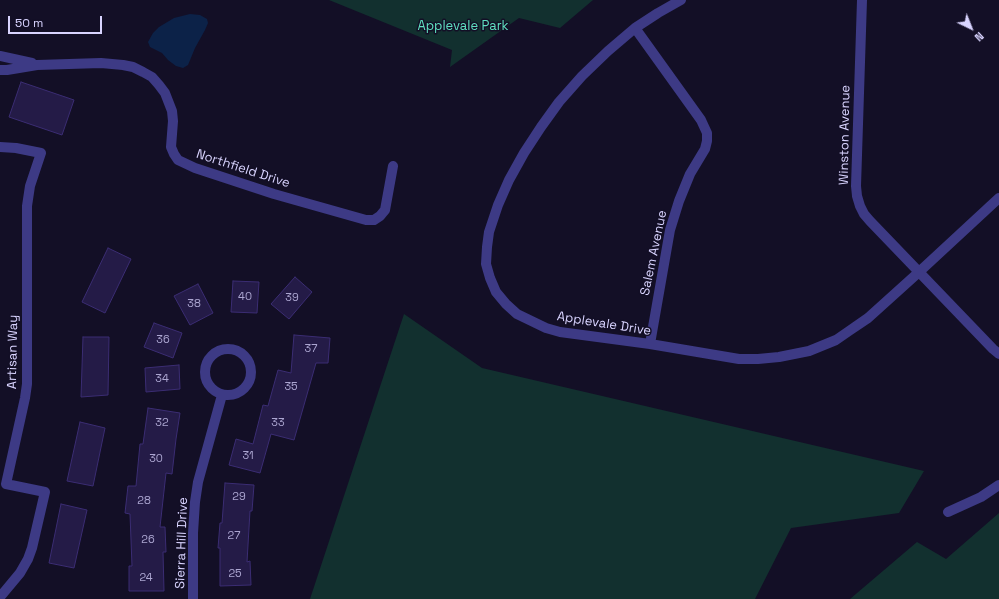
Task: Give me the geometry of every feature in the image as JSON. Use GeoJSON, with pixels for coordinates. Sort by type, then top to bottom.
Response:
{"type":"FeatureCollection","features":[{"type":"Feature","properties":{"kind":"street","name":"Applevale Drive"},"geometry":{"type":"LineString","coordinates":[[681,0],[635,28],[582,76],[559,102],[541,127],[509,180],[498,205],[489,232],[486,264],[496,292],[506,304],[518,314],[532,322],[560,332],[650,344],[739,359],[779,357],[809,351],[836,340],[868,318],[999,198]]}},
{"type":"Feature","properties":{"kind":"street","name":"Winston Avenue"},"geometry":{"type":"LineString","coordinates":[[862,0],[856,178],[857,196],[860,206],[867,218],[999,354]]}},
{"type":"Feature","properties":{"kind":"street","name":"Salem Avenue"},"geometry":{"type":"LineString","coordinates":[[635,28],[701,120],[707,133],[705,149],[690,174],[679,201],[670,230],[650,344]]}},
{"type":"Feature","properties":{"kind":"street","name":"Northfield Drive"},"geometry":{"type":"LineString","coordinates":[[0,56],[38,65]]}},
{"type":"Feature","properties":{"kind":"street","name":"Northfield Drive"},"geometry":{"type":"LineString","coordinates":[[0,70],[38,65],[101,63],[133,67],[152,77],[165,93],[170,103],[173,121],[171,146],[178,160],[195,168],[274,194],[366,220],[374,220],[385,210],[393,166]]}},
{"type":"Feature","properties":{"kind":"street","name":"Artisan Way"},"geometry":{"type":"LineString","coordinates":[[0,147],[16,148],[41,153],[30,186],[27,206],[26,398],[6,484],[46,492],[28,559],[20,573],[0,597]]}},
{"type":"Feature","properties":{"kind":"street"},"geometry":{"type":"LineString","coordinates":[[230,348],[243,354],[248,360],[251,367],[251,374],[249,381],[238,393],[222,395],[214,391],[209,386],[205,379],[204,370],[210,356],[222,349],[230,348]]}},
{"type":"Feature","properties":{"kind":"street","name":"Sierra Hill Drive"},"geometry":{"type":"LineString","coordinates":[[193,599],[193,533],[195,502],[198,482],[222,395]]}},
{"type":"Feature","properties":{"kind":"street"},"geometry":{"type":"LineString","coordinates":[[948,512],[981,497],[999,485]]}},
{"type":"Feature","properties":{"kind":"green space","name":"Applevale Park"},"geometry":{"type":"Polygon","coordinates":[[[329,0],[593,0],[560,28],[519,18],[450,67],[452,50],[329,0]]]}},
{"type":"Feature","properties":{"kind":"green space"},"geometry":{"type":"Polygon","coordinates":[[[404,314],[482,368],[924,471],[899,513],[791,528],[755,599],[310,599],[404,314]]]}},
{"type":"Feature","properties":{"kind":"green space"},"geometry":{"type":"Polygon","coordinates":[[[999,513],[999,599],[850,599],[917,542],[946,559],[999,513]]]}},
{"type":"Feature","properties":{"kind":"water"},"geometry":{"type":"Polygon","coordinates":[[[190,14],[200,15],[207,19],[208,23],[188,65],[183,68],[176,66],[162,53],[150,47],[148,42],[153,33],[159,27],[174,18],[190,14]]]}},
{"type":"Feature","properties":{"kind":"building"},"geometry":{"type":"Polygon","coordinates":[[[21,82],[74,100],[62,135],[9,117],[21,82]]]}},
{"type":"Feature","properties":{"kind":"building"},"geometry":{"type":"Polygon","coordinates":[[[108,248],[131,259],[105,313],[82,302],[108,248]]]}},
{"type":"Feature","properties":{"kind":"building"},"geometry":{"type":"Polygon","coordinates":[[[295,277],[312,292],[289,319],[271,304],[295,277]]]}},
{"type":"Feature","properties":{"kind":"building"},"geometry":{"type":"Polygon","coordinates":[[[233,281],[259,282],[257,313],[231,312],[233,281]]]}},
{"type":"Feature","properties":{"kind":"building"},"geometry":{"type":"Polygon","coordinates":[[[198,284],[213,313],[190,325],[174,296],[198,284]]]}},
{"type":"Feature","properties":{"kind":"building"},"geometry":{"type":"Polygon","coordinates":[[[154,323],[182,333],[173,358],[144,347],[154,323]]]}},
{"type":"Feature","properties":{"kind":"building"},"geometry":{"type":"Polygon","coordinates":[[[294,335],[330,338],[328,363],[316,363],[294,440],[271,434],[260,473],[229,465],[236,439],[253,444],[263,405],[268,406],[278,370],[291,373],[294,335]]]}},
{"type":"Feature","properties":{"kind":"building"},"geometry":{"type":"Polygon","coordinates":[[[83,337],[109,337],[108,395],[81,397],[83,337]]]}},
{"type":"Feature","properties":{"kind":"building"},"geometry":{"type":"Polygon","coordinates":[[[179,365],[180,389],[146,392],[145,368],[179,365]]]}},
{"type":"Feature","properties":{"kind":"building"},"geometry":{"type":"Polygon","coordinates":[[[148,408],[180,413],[172,474],[166,473],[160,527],[165,527],[166,552],[163,552],[164,591],[129,591],[129,566],[132,566],[130,514],[125,513],[128,486],[136,486],[140,444],[143,444],[148,408]]]}},
{"type":"Feature","properties":{"kind":"building"},"geometry":{"type":"Polygon","coordinates":[[[80,422],[105,428],[93,486],[67,481],[80,422]]]}},
{"type":"Feature","properties":{"kind":"building"},"geometry":{"type":"Polygon","coordinates":[[[225,483],[254,485],[252,511],[250,511],[247,562],[250,561],[251,585],[220,586],[220,548],[218,548],[220,523],[222,523],[225,483]]]}},
{"type":"Feature","properties":{"kind":"building"},"geometry":{"type":"Polygon","coordinates":[[[61,504],[87,510],[74,568],[49,563],[61,504]]]}}]}
